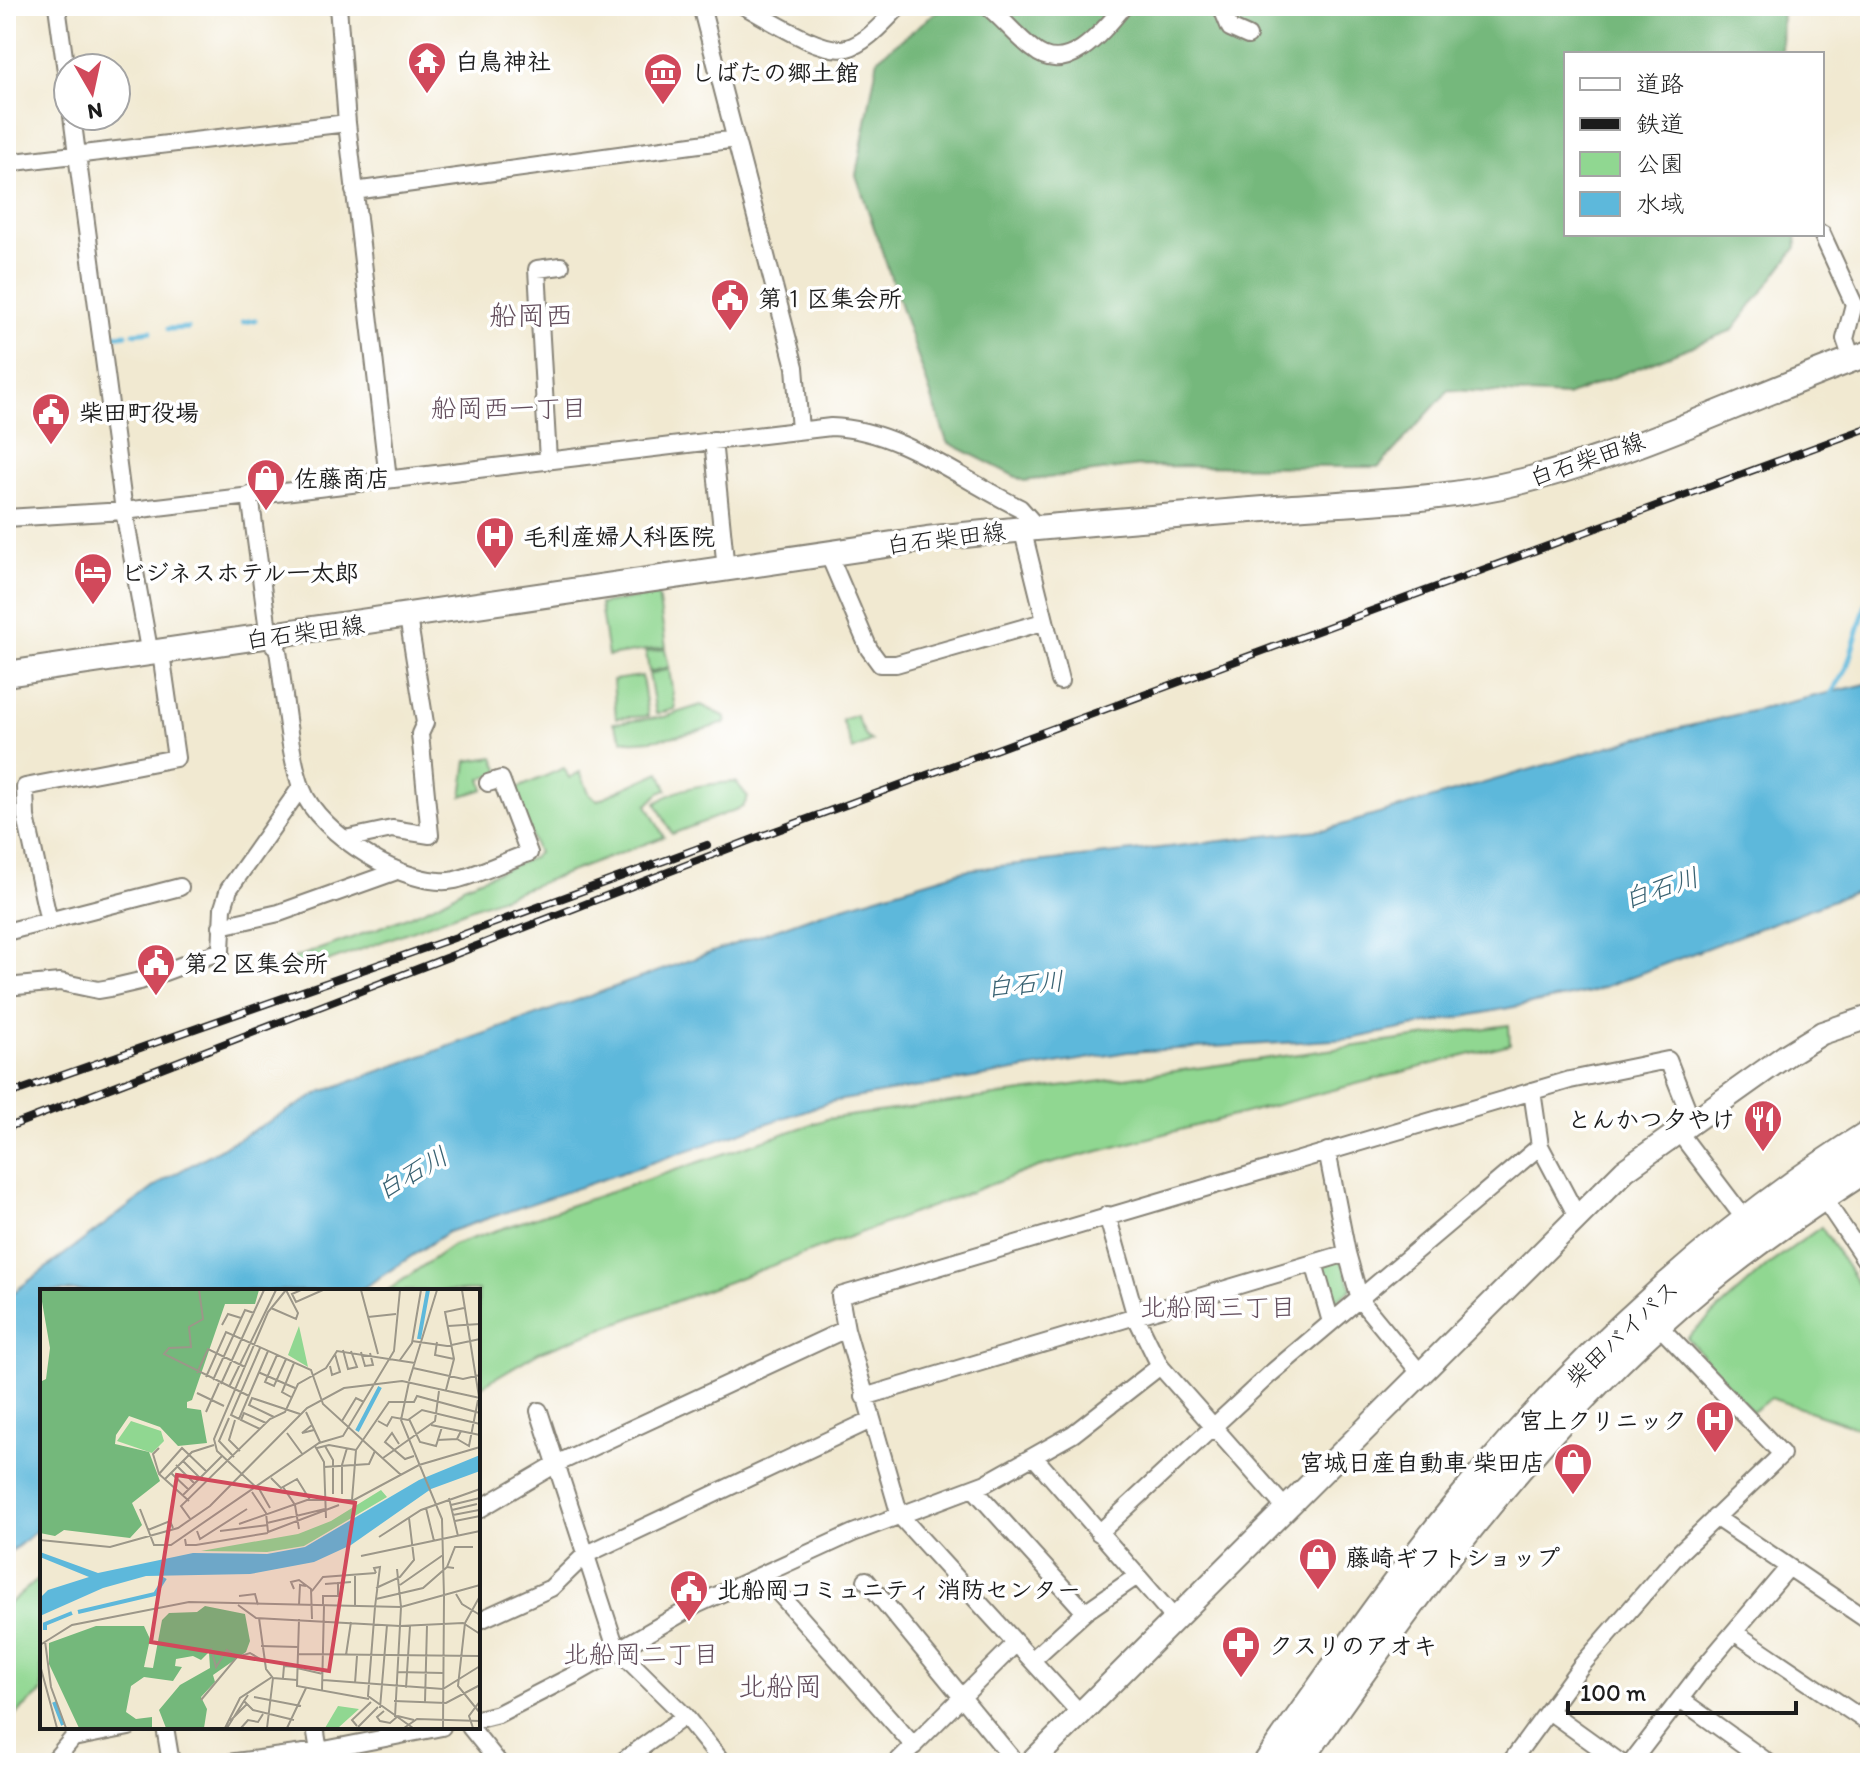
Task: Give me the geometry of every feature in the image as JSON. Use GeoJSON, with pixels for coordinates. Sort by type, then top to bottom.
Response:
{"type":"FeatureCollection","features":[{"type":"Feature","properties":{"kind":"highway","name":"柴田バイパス"},"geometry":{"type":"LineString","coordinates":[[1268,1763],[1366,1624],[1481,1476],[1584,1365],[1747,1222],[1870,1134]]}},
{"type":"Feature","properties":{"kind":"highway","name":"柴田バイパス"},"geometry":{"type":"LineString","coordinates":[[1297,1763],[1403,1611],[1492,1495],[1556,1423],[1657,1324],[1822,1196],[1870,1165]]}},
{"type":"Feature","properties":{"kind":"main road","name":"白石柴田線"},"geometry":{"type":"LineString","coordinates":[[6,674],[269,638],[828,553],[1029,527],[1409,499],[1521,481],[1680,427],[1861,356]]}},
{"type":"Feature","properties":{"kind":"street"},"geometry":{"type":"LineString","coordinates":[[57,6],[63,52]]}},
{"type":"Feature","properties":{"kind":"street"},"geometry":{"type":"LineString","coordinates":[[338,6],[354,191],[388,479]]}},
{"type":"Feature","properties":{"kind":"street"},"geometry":{"type":"LineString","coordinates":[[701,6],[795,367],[800,430]]}},
{"type":"Feature","properties":{"kind":"street"},"geometry":{"type":"LineString","coordinates":[[744,6],[819,44],[837,49],[858,43],[900,6]]}},
{"type":"Feature","properties":{"kind":"street"},"geometry":{"type":"LineString","coordinates":[[987,6],[1034,50],[1055,58],[1069,57],[1080,51],[1124,6]]}},
{"type":"Feature","properties":{"kind":"street"},"geometry":{"type":"LineString","coordinates":[[1221,6],[1230,28],[1248,36]]}},
{"type":"Feature","properties":{"kind":"street"},"geometry":{"type":"LineString","coordinates":[[6,163],[347,123]]}},
{"type":"Feature","properties":{"kind":"street"},"geometry":{"type":"LineString","coordinates":[[49,922],[26,817],[25,787],[176,758],[124,511],[74,132]]}},
{"type":"Feature","properties":{"kind":"street"},"geometry":{"type":"LineString","coordinates":[[354,191],[736,139]]}},
{"type":"Feature","properties":{"kind":"street"},"geometry":{"type":"LineString","coordinates":[[1823,236],[1854,304],[1845,339],[1861,356]]}},
{"type":"Feature","properties":{"kind":"street"},"geometry":{"type":"LineString","coordinates":[[548,460],[537,269],[561,266]]}},
{"type":"Feature","properties":{"kind":"street"},"geometry":{"type":"LineString","coordinates":[[6,518],[124,511],[800,430],[858,428],[886,436],[1020,508],[1029,527],[1043,622],[1060,681]]}},
{"type":"Feature","properties":{"kind":"street"},"geometry":{"type":"LineString","coordinates":[[713,440],[726,570]]}},
{"type":"Feature","properties":{"kind":"street"},"geometry":{"type":"LineString","coordinates":[[250,495],[269,638],[278,651],[301,787],[314,814],[394,872],[430,880],[453,880],[529,853],[501,779],[488,783]]}},
{"type":"Feature","properties":{"kind":"street"},"geometry":{"type":"LineString","coordinates":[[828,553],[869,649],[880,664],[896,664],[1043,622]]}},
{"type":"Feature","properties":{"kind":"street"},"geometry":{"type":"LineString","coordinates":[[345,839],[392,829],[430,835],[420,734],[425,723],[408,617]]}},
{"type":"Feature","properties":{"kind":"street"},"geometry":{"type":"LineString","coordinates":[[6,987],[60,982],[98,990],[140,981],[221,951],[223,908],[234,880],[301,787]]}},
{"type":"Feature","properties":{"kind":"street"},"geometry":{"type":"LineString","coordinates":[[221,926],[279,913],[394,872]]}},
{"type":"Feature","properties":{"kind":"street"},"geometry":{"type":"LineString","coordinates":[[6,932],[180,887]]}},
{"type":"Feature","properties":{"kind":"street"},"geometry":{"type":"LineString","coordinates":[[866,1580],[961,1698],[1031,1762],[1625,1170],[1822,1033],[1870,1017]]}},
{"type":"Feature","properties":{"kind":"street"},"geometry":{"type":"LineString","coordinates":[[1079,1712],[900,1516],[864,1397],[840,1296],[1532,1091],[1668,1060],[1685,1126],[1747,1222]]}},
{"type":"Feature","properties":{"kind":"street"},"geometry":{"type":"LineString","coordinates":[[1532,1091],[1540,1146],[1578,1218]]}},
{"type":"Feature","properties":{"kind":"street"},"geometry":{"type":"LineString","coordinates":[[1099,1533],[1269,1375],[1540,1146]]}},
{"type":"Feature","properties":{"kind":"street"},"geometry":{"type":"LineString","coordinates":[[1327,1151],[1347,1253],[1360,1300],[1420,1373]]}},
{"type":"Feature","properties":{"kind":"street"},"geometry":{"type":"LineString","coordinates":[[1822,1196],[1870,1267]]}},
{"type":"Feature","properties":{"kind":"street"},"geometry":{"type":"LineString","coordinates":[[1107,1215],[1136,1317],[1160,1366],[1217,1426],[1286,1509]]}},
{"type":"Feature","properties":{"kind":"street"},"geometry":{"type":"LineString","coordinates":[[864,1397],[1347,1253]]}},
{"type":"Feature","properties":{"kind":"street"},"geometry":{"type":"LineString","coordinates":[[1314,1263],[1331,1322]]}},
{"type":"Feature","properties":{"kind":"street"},"geometry":{"type":"LineString","coordinates":[[1510,1763],[1581,1666],[1680,1552],[1782,1454],[1657,1324]]}},
{"type":"Feature","properties":{"kind":"street"},"geometry":{"type":"LineString","coordinates":[[480,1509],[556,1464],[846,1329]]}},
{"type":"Feature","properties":{"kind":"street"},"geometry":{"type":"LineString","coordinates":[[480,1718],[530,1698],[696,1605],[853,1533],[973,1488],[1034,1457],[1073,1434],[1160,1366]]}},
{"type":"Feature","properties":{"kind":"street"},"geometry":{"type":"LineString","coordinates":[[539,1411],[616,1648],[685,1716],[723,1763]]}},
{"type":"Feature","properties":{"kind":"street"},"geometry":{"type":"LineString","coordinates":[[480,1620],[551,1588],[585,1555],[871,1420]]}},
{"type":"Feature","properties":{"kind":"street"},"geometry":{"type":"LineString","coordinates":[[1034,1457],[1175,1619]]}},
{"type":"Feature","properties":{"kind":"street"},"geometry":{"type":"LineString","coordinates":[[973,1488],[1085,1612]]}},
{"type":"Feature","properties":{"kind":"street"},"geometry":{"type":"LineString","coordinates":[[1715,1517],[1870,1622]]}},
{"type":"Feature","properties":{"kind":"street"},"geometry":{"type":"LineString","coordinates":[[1631,1763],[1788,1568]]}},
{"type":"Feature","properties":{"kind":"street"},"geometry":{"type":"LineString","coordinates":[[763,1575],[914,1746]]}},
{"type":"Feature","properties":{"kind":"street"},"geometry":{"type":"LineString","coordinates":[[1032,1660],[1085,1612],[1137,1576]]}},
{"type":"Feature","properties":{"kind":"street"},"geometry":{"type":"LineString","coordinates":[[1734,1632],[1870,1724]]}},
{"type":"Feature","properties":{"kind":"street"},"geometry":{"type":"LineString","coordinates":[[896,1763],[1016,1643]]}},
{"type":"Feature","properties":{"kind":"street"},"geometry":{"type":"LineString","coordinates":[[1680,1699],[1769,1763]]}},
{"type":"Feature","properties":{"kind":"street"},"geometry":{"type":"LineString","coordinates":[[1550,1712],[1621,1763]]}},
{"type":"Feature","properties":{"kind":"street"},"geometry":{"type":"LineString","coordinates":[[620,1763],[685,1716]]}},
{"type":"Feature","properties":{"kind":"street"},"geometry":{"type":"LineString","coordinates":[[52,1763],[73,1738],[119,1729]]}},
{"type":"Feature","properties":{"kind":"street"},"geometry":{"type":"LineString","coordinates":[[165,1729],[171,1763]]}},
{"type":"Feature","properties":{"kind":"street"},"geometry":{"type":"LineString","coordinates":[[315,1729],[320,1757]]}},
{"type":"Feature","properties":{"kind":"street"},"geometry":{"type":"LineString","coordinates":[[228,1763],[320,1757],[434,1729]]}},
{"type":"Feature","properties":{"kind":"street"},"geometry":{"type":"LineString","coordinates":[[472,1729],[499,1763]]}},
{"type":"Feature","properties":{"kind":"green space"},"geometry":{"type":"Polygon","coordinates":[[[944,6],[1263,6],[1264,9],[1266,6],[1782,6],[1781,52],[1564,52],[1564,236],[1796,236],[1797,247],[1733,330],[1567,396],[1449,390],[1379,467],[1140,466],[1024,481],[947,442],[856,175],[878,58],[944,6]]]}},
{"type":"Feature","properties":{"kind":"green space"},"geometry":{"type":"Polygon","coordinates":[[[658,595],[666,647],[608,656],[600,604],[658,595]]]}},
{"type":"Feature","properties":{"kind":"green space"},"geometry":{"type":"Polygon","coordinates":[[[665,649],[669,667],[649,672],[646,652],[665,649]]]}},
{"type":"Feature","properties":{"kind":"green space"},"geometry":{"type":"Polygon","coordinates":[[[669,669],[675,709],[656,714],[649,674],[669,669]]]}},
{"type":"Feature","properties":{"kind":"green space"},"geometry":{"type":"Polygon","coordinates":[[[642,676],[648,716],[616,718],[613,680],[642,676]]]}},
{"type":"Feature","properties":{"kind":"green space"},"geometry":{"type":"Polygon","coordinates":[[[701,705],[724,716],[726,722],[644,741],[623,740],[613,723],[664,717],[701,705]]]}},
{"type":"Feature","properties":{"kind":"green space"},"geometry":{"type":"Polygon","coordinates":[[[856,715],[866,737],[872,741],[853,750],[842,720],[856,715]]]}},
{"type":"Feature","properties":{"kind":"green space"},"geometry":{"type":"Polygon","coordinates":[[[494,757],[500,772],[481,779],[484,789],[462,796],[467,761],[494,757]]]}},
{"type":"Feature","properties":{"kind":"green space"},"geometry":{"type":"Polygon","coordinates":[[[564,768],[569,778],[580,772],[590,795],[598,800],[660,772],[667,790],[647,805],[664,837],[295,974],[291,959],[411,915],[454,894],[463,886],[532,858],[538,853],[513,790],[564,768]]]}},
{"type":"Feature","properties":{"kind":"green space"},"geometry":{"type":"Polygon","coordinates":[[[736,782],[748,797],[743,807],[672,834],[656,803],[684,789],[736,782]]]}},
{"type":"Feature","properties":{"kind":"green space"},"geometry":{"type":"Polygon","coordinates":[[[1509,1025],[1510,1044],[1038,1167],[539,1352],[480,1387],[480,1289],[390,1289],[453,1245],[827,1119],[1509,1025]]]}},
{"type":"Feature","properties":{"kind":"green space"},"geometry":{"type":"Polygon","coordinates":[[[1821,1227],[1870,1302],[1870,1432],[1771,1398],[1752,1412],[1687,1338],[1768,1265],[1821,1227]]]}},
{"type":"Feature","properties":{"kind":"green space"},"geometry":{"type":"Polygon","coordinates":[[[1341,1259],[1352,1289],[1331,1304],[1318,1266],[1341,1259]]]}},
{"type":"Feature","properties":{"kind":"green space"},"geometry":{"type":"Polygon","coordinates":[[[40,1578],[40,1694],[6,1723],[6,1606],[40,1578]]]}},
{"type":"Feature","properties":{"kind":"water","name":"白石川"},"geometry":{"type":"Polygon","coordinates":[[[1870,683],[1870,886],[1591,992],[1350,1039],[1127,1052],[830,1102],[448,1232],[362,1289],[40,1289],[40,1528],[6,1556],[6,1298],[164,1180],[324,1091],[824,912],[965,870],[1328,829],[1634,739],[1870,683]]]}},
{"type":"Feature","properties":{"kind":"waterway"},"geometry":{"type":"LineString","coordinates":[[243,322],[255,320]]}},
{"type":"Feature","properties":{"kind":"waterway"},"geometry":{"type":"LineString","coordinates":[[168,329],[188,328]]}},
{"type":"Feature","properties":{"kind":"waterway"},"geometry":{"type":"LineString","coordinates":[[134,333],[151,331]]}},
{"type":"Feature","properties":{"kind":"waterway"},"geometry":{"type":"LineString","coordinates":[[113,336],[126,334]]}},
{"type":"Feature","properties":{"kind":"waterway"},"geometry":{"type":"LineString","coordinates":[[1829,697],[1846,670],[1870,591]]}},
{"type":"Feature","properties":{"kind":"railway"},"geometry":{"type":"LineString","coordinates":[[6,1128],[756,838],[1870,427]]}},
{"type":"Feature","properties":{"kind":"railway"},"geometry":{"type":"LineString","coordinates":[[6,1095],[451,939],[707,845]]}},
{"type":"Feature","properties":{"kind":"place","name":"白鳥神社"},"geometry":{"type":"Point","coordinates":[427,95]}},
{"type":"Feature","properties":{"kind":"place","name":"しばたの郷土館"},"geometry":{"type":"Point","coordinates":[663,106]}},
{"type":"Feature","properties":{"kind":"place","name":"第１区集会所"},"geometry":{"type":"Point","coordinates":[730,332]}},
{"type":"Feature","properties":{"kind":"place","name":"柴田町役場"},"geometry":{"type":"Point","coordinates":[51,446]}},
{"type":"Feature","properties":{"kind":"place","name":"佐藤商店"},"geometry":{"type":"Point","coordinates":[266,512]}},
{"type":"Feature","properties":{"kind":"place","name":"毛利産婦人科医院"},"geometry":{"type":"Point","coordinates":[495,570]}},
{"type":"Feature","properties":{"kind":"place","name":"ビジネスホテル一太郎"},"geometry":{"type":"Point","coordinates":[93,606]}},
{"type":"Feature","properties":{"kind":"place","name":"第２区集会所"},"geometry":{"type":"Point","coordinates":[156,997]}},
{"type":"Feature","properties":{"kind":"place","name":"とんかつ夕やけ"},"geometry":{"type":"Point","coordinates":[1763,1153]}},
{"type":"Feature","properties":{"kind":"place","name":"宮上クリニック"},"geometry":{"type":"Point","coordinates":[1715,1454]}},
{"type":"Feature","properties":{"kind":"place","name":"宮城日産自動車 柴田店"},"geometry":{"type":"Point","coordinates":[1573,1496]}},
{"type":"Feature","properties":{"kind":"place","name":"藤崎ギフトショップ"},"geometry":{"type":"Point","coordinates":[1318,1591]}},
{"type":"Feature","properties":{"kind":"place","name":"北船岡コミュニティ 消防センター"},"geometry":{"type":"Point","coordinates":[689,1623]}},
{"type":"Feature","properties":{"kind":"place","name":"クスリのアオキ"},"geometry":{"type":"Point","coordinates":[1241,1679]}},
{"type":"Feature","properties":{"kind":"district","name":"船岡西"},"geometry":{"type":"Point","coordinates":[531,315]}},
{"type":"Feature","properties":{"kind":"district","name":"船岡西一丁目"},"geometry":{"type":"Point","coordinates":[509,408]}},
{"type":"Feature","properties":{"kind":"district","name":"北船岡三丁目"},"geometry":{"type":"Point","coordinates":[1218,1307]}},
{"type":"Feature","properties":{"kind":"district","name":"北船岡二丁目"},"geometry":{"type":"Point","coordinates":[641,1654]}},
{"type":"Feature","properties":{"kind":"district","name":"北船岡"},"geometry":{"type":"Point","coordinates":[780,1686]}}]}
